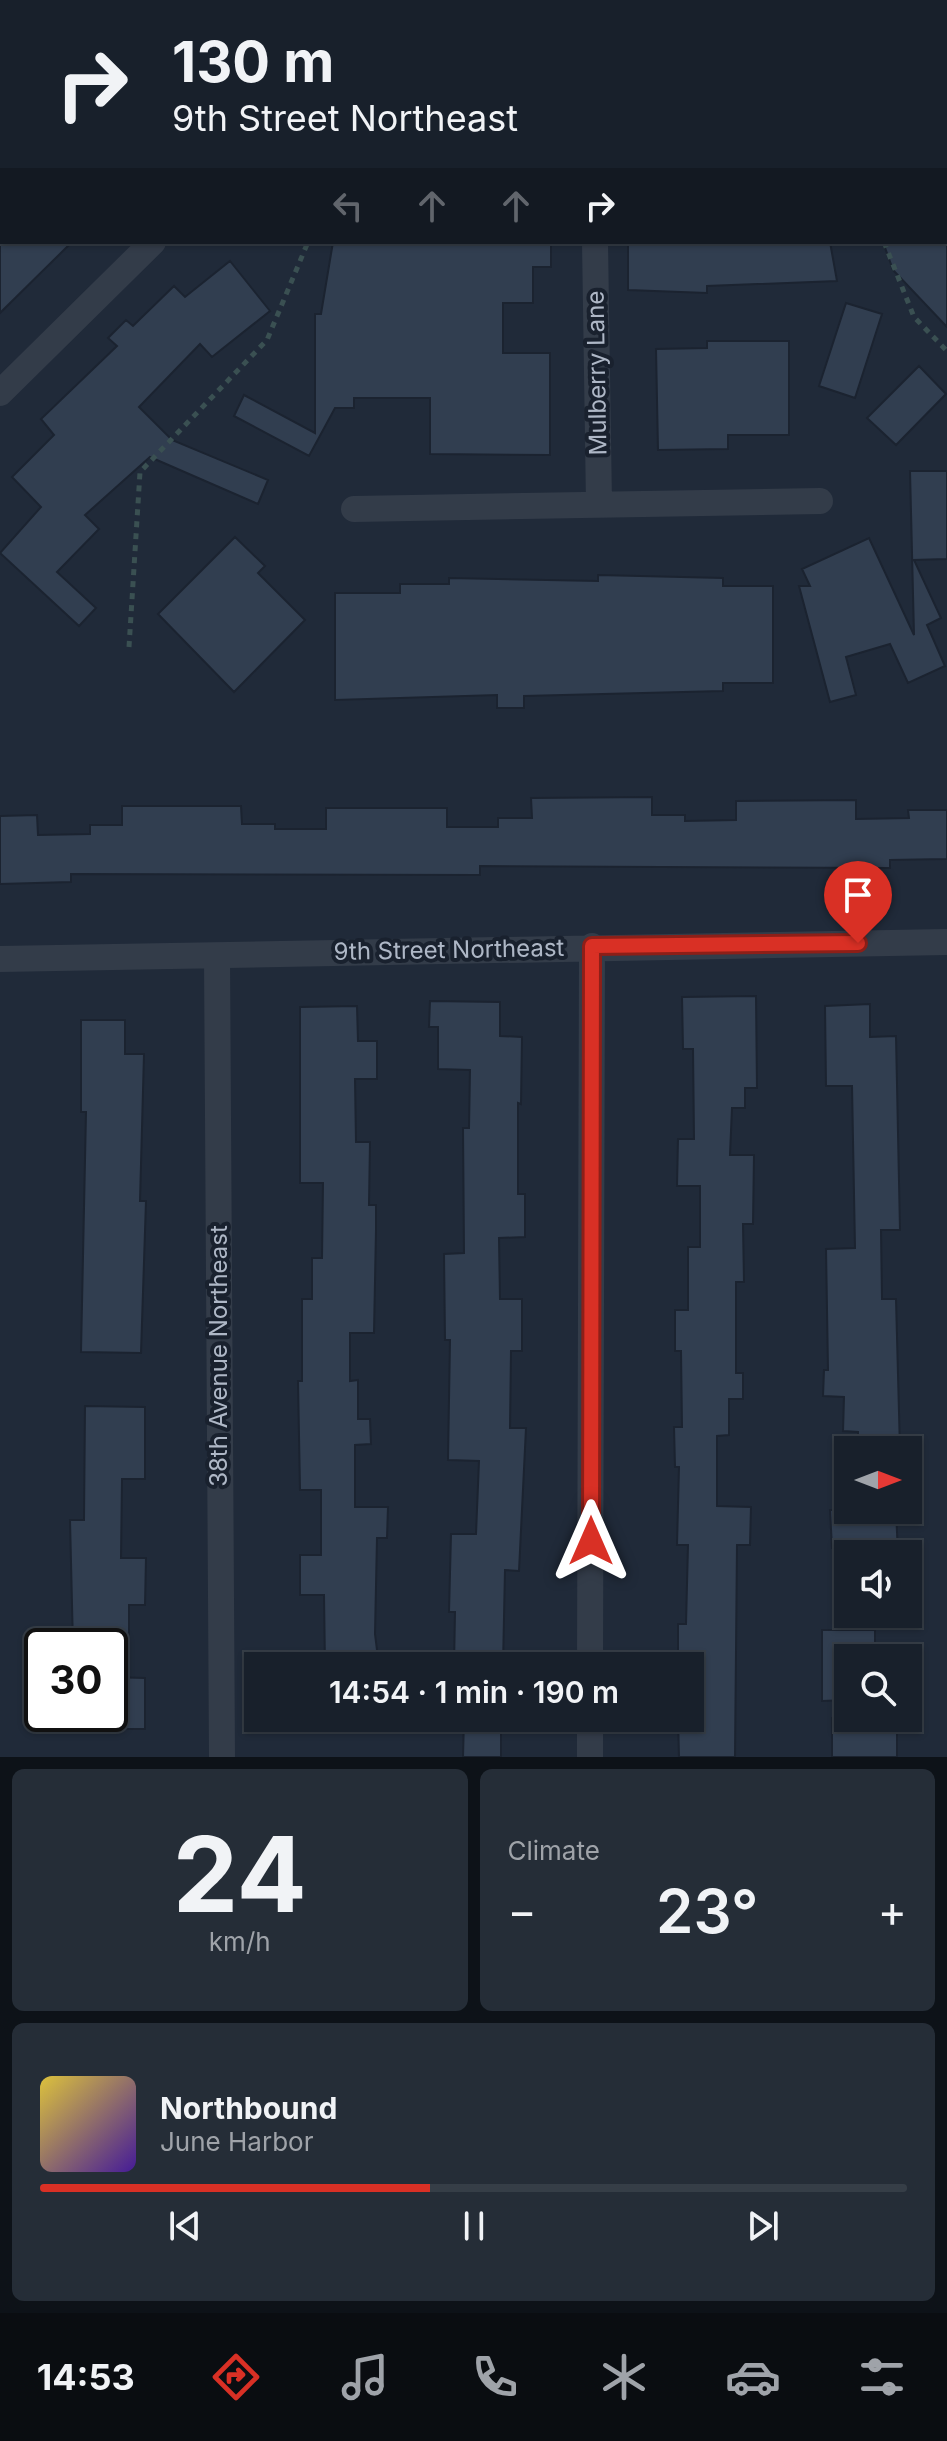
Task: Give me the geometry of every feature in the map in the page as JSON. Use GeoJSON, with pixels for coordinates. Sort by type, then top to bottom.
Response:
{"type":"FeatureCollection","features":[{"type":"Feature","properties":{"kind":"street"},"geometry":{"type":"LineString","coordinates":[[0,393],[151,244]]}},
{"type":"Feature","properties":{"kind":"street","name":"Mulberry Lane"},"geometry":{"type":"LineString","coordinates":[[595,244],[599,504]]}},
{"type":"Feature","properties":{"kind":"street"},"geometry":{"type":"LineString","coordinates":[[354,509],[820,501]]}},
{"type":"Feature","properties":{"kind":"street","name":"9th Street Northeast"},"geometry":{"type":"LineString","coordinates":[[0,959],[947,942]]}},
{"type":"Feature","properties":{"kind":"street"},"geometry":{"type":"LineString","coordinates":[[590,1652],[592,946]]}},
{"type":"Feature","properties":{"kind":"street","name":"38th Avenue Northeast"},"geometry":{"type":"LineString","coordinates":[[217,956],[222,1757]]}},
{"type":"Feature","properties":{"kind":"street"},"geometry":{"type":"LineString","coordinates":[[590,1732],[590,1757]]}},
{"type":"Feature","properties":{"kind":"path"},"geometry":{"type":"LineString","coordinates":[[129,647],[140,472],[267,340],[307,244]]}},
{"type":"Feature","properties":{"kind":"path"},"geometry":{"type":"LineString","coordinates":[[885,244],[914,317],[947,351]]}},
{"type":"Feature","properties":{"kind":"building"},"geometry":{"type":"Polygon","coordinates":[[[0,244],[70,244],[0,313],[0,244]]]}},
{"type":"Feature","properties":{"kind":"building"},"geometry":{"type":"Polygon","coordinates":[[[333,244],[551,244],[551,267],[533,267],[533,303],[503,303],[503,353],[550,353],[550,455],[430,454],[430,398],[354,398],[354,408],[335,408],[309,456],[234,416],[244,395],[315,433],[315,314],[321,314],[333,244]]]}},
{"type":"Feature","properties":{"kind":"building"},"geometry":{"type":"Polygon","coordinates":[[[628,244],[830,244],[837,281],[707,286],[707,293],[628,290],[628,244]]]}},
{"type":"Feature","properties":{"kind":"building"},"geometry":{"type":"Polygon","coordinates":[[[884,244],[947,244],[947,327],[893,270],[884,244]]]}},
{"type":"Feature","properties":{"kind":"building"},"geometry":{"type":"Polygon","coordinates":[[[230,261],[270,311],[212,357],[200,344],[139,407],[172,440],[268,480],[258,504],[150,457],[85,515],[99,529],[57,572],[96,608],[79,626],[0,553],[41,507],[12,477],[54,435],[41,419],[117,346],[108,338],[126,320],[133,326],[174,286],[185,297],[230,261]]]}},
{"type":"Feature","properties":{"kind":"building"},"geometry":{"type":"Polygon","coordinates":[[[846,303],[882,314],[855,398],[819,386],[846,303]]]}},
{"type":"Feature","properties":{"kind":"building"},"geometry":{"type":"Polygon","coordinates":[[[707,341],[789,341],[789,435],[728,435],[728,449],[658,450],[656,349],[707,348],[707,341]]]}},
{"type":"Feature","properties":{"kind":"building"},"geometry":{"type":"Polygon","coordinates":[[[919,366],[946,394],[896,445],[867,418],[919,366]]]}},
{"type":"Feature","properties":{"kind":"building"},"geometry":{"type":"Polygon","coordinates":[[[910,471],[947,471],[947,559],[914,560],[941,618],[927,625],[945,666],[908,683],[890,644],[846,657],[856,695],[830,702],[799,586],[810,586],[802,569],[869,538],[914,635],[910,471]]]}},
{"type":"Feature","properties":{"kind":"building"},"geometry":{"type":"Polygon","coordinates":[[[235,537],[265,566],[258,573],[305,620],[234,692],[158,614],[235,537]]]}},
{"type":"Feature","properties":{"kind":"building"},"geometry":{"type":"Polygon","coordinates":[[[598,575],[723,578],[723,586],[773,586],[773,683],[723,683],[723,691],[524,696],[524,708],[497,708],[497,695],[335,700],[335,593],[400,593],[400,584],[449,584],[449,578],[598,581],[598,575]]]}},
{"type":"Feature","properties":{"kind":"building"},"geometry":{"type":"Polygon","coordinates":[[[652,797],[652,815],[685,815],[685,821],[736,820],[736,801],[856,800],[856,819],[909,818],[908,810],[947,810],[947,859],[890,860],[890,868],[480,866],[480,875],[71,874],[71,882],[0,884],[0,816],[37,815],[38,835],[90,834],[90,825],[122,825],[122,806],[241,806],[242,824],[275,824],[275,829],[326,829],[326,808],[447,808],[447,827],[498,827],[498,818],[532,818],[531,798],[652,797]]]}},
{"type":"Feature","properties":{"kind":"building"},"geometry":{"type":"Polygon","coordinates":[[[756,996],[757,1088],[745,1088],[745,1108],[732,1108],[730,1155],[754,1155],[753,1224],[743,1224],[744,1282],[736,1282],[736,1373],[743,1373],[743,1399],[729,1399],[729,1435],[717,1436],[717,1506],[751,1507],[750,1545],[737,1545],[735,1757],[679,1757],[678,1732],[704,1732],[704,1652],[678,1652],[678,1624],[686,1624],[688,1545],[677,1545],[679,1467],[675,1467],[674,1427],[682,1427],[681,1351],[675,1351],[675,1310],[688,1310],[688,1247],[700,1247],[700,1186],[677,1186],[678,1139],[694,1139],[693,1049],[683,1049],[682,997],[756,996]]]}},
{"type":"Feature","properties":{"kind":"building"},"geometry":{"type":"Polygon","coordinates":[[[430,1001],[500,1002],[500,1036],[522,1037],[518,1194],[525,1194],[525,1237],[499,1238],[500,1299],[522,1299],[522,1351],[511,1351],[510,1428],[526,1428],[519,1571],[505,1570],[503,1652],[454,1652],[455,1612],[449,1612],[451,1534],[476,1534],[479,1461],[448,1460],[450,1340],[445,1340],[444,1254],[464,1253],[463,1128],[469,1128],[470,1070],[438,1069],[438,1027],[429,1027],[430,1001]]]}},
{"type":"Feature","properties":{"kind":"building"},"geometry":{"type":"Polygon","coordinates":[[[870,1004],[870,1037],[896,1036],[900,1230],[881,1230],[882,1299],[896,1299],[900,1436],[858,1436],[858,1432],[843,1431],[844,1397],[823,1396],[824,1370],[828,1370],[826,1249],[855,1248],[852,1086],[826,1086],[825,1006],[870,1004]]]}},
{"type":"Feature","properties":{"kind":"building"},"geometry":{"type":"Polygon","coordinates":[[[357,1006],[358,1041],[377,1041],[377,1079],[355,1079],[356,1142],[370,1142],[369,1205],[376,1205],[374,1333],[350,1333],[350,1381],[358,1380],[358,1419],[370,1419],[371,1444],[355,1445],[355,1507],[388,1507],[387,1538],[377,1538],[377,1652],[325,1652],[324,1595],[300,1595],[300,1555],[321,1555],[321,1490],[300,1490],[298,1381],[302,1381],[302,1299],[312,1299],[312,1258],[322,1258],[323,1183],[300,1183],[300,1007],[357,1006]]]}},
{"type":"Feature","properties":{"kind":"building"},"geometry":{"type":"Polygon","coordinates":[[[81,1020],[125,1020],[125,1054],[144,1054],[140,1201],[146,1201],[141,1353],[81,1352],[86,1112],[81,1112],[81,1020]]]}},
{"type":"Feature","properties":{"kind":"building"},"geometry":{"type":"Polygon","coordinates":[[[85,1406],[145,1407],[145,1479],[122,1479],[121,1558],[146,1558],[145,1605],[129,1605],[129,1646],[128,1628],[73,1628],[70,1520],[84,1520],[85,1406]]]}},
{"type":"Feature","properties":{"kind":"building"},"geometry":{"type":"Polygon","coordinates":[[[830,1510],[834,1510],[834,1524],[897,1524],[897,1540],[834,1540],[832,1548],[830,1510]]]}},
{"type":"Feature","properties":{"kind":"building"},"geometry":{"type":"Polygon","coordinates":[[[822,1630],[875,1630],[875,1644],[834,1644],[834,1701],[822,1701],[822,1630]]]}},
{"type":"Feature","properties":{"kind":"building"},"geometry":{"type":"Polygon","coordinates":[[[128,1678],[145,1678],[145,1729],[128,1729],[128,1678]]]}},
{"type":"Feature","properties":{"kind":"building"},"geometry":{"type":"Polygon","coordinates":[[[832,1718],[834,1732],[897,1732],[897,1757],[832,1757],[832,1718]]]}},
{"type":"Feature","properties":{"kind":"building"},"geometry":{"type":"Polygon","coordinates":[[[464,1732],[501,1732],[501,1757],[463,1757],[464,1732]]]}},
{"type":"Feature","properties":{"kind":"route"},"geometry":{"type":"LineString","coordinates":[[591,1541],[592,946],[858,943]]}}]}
